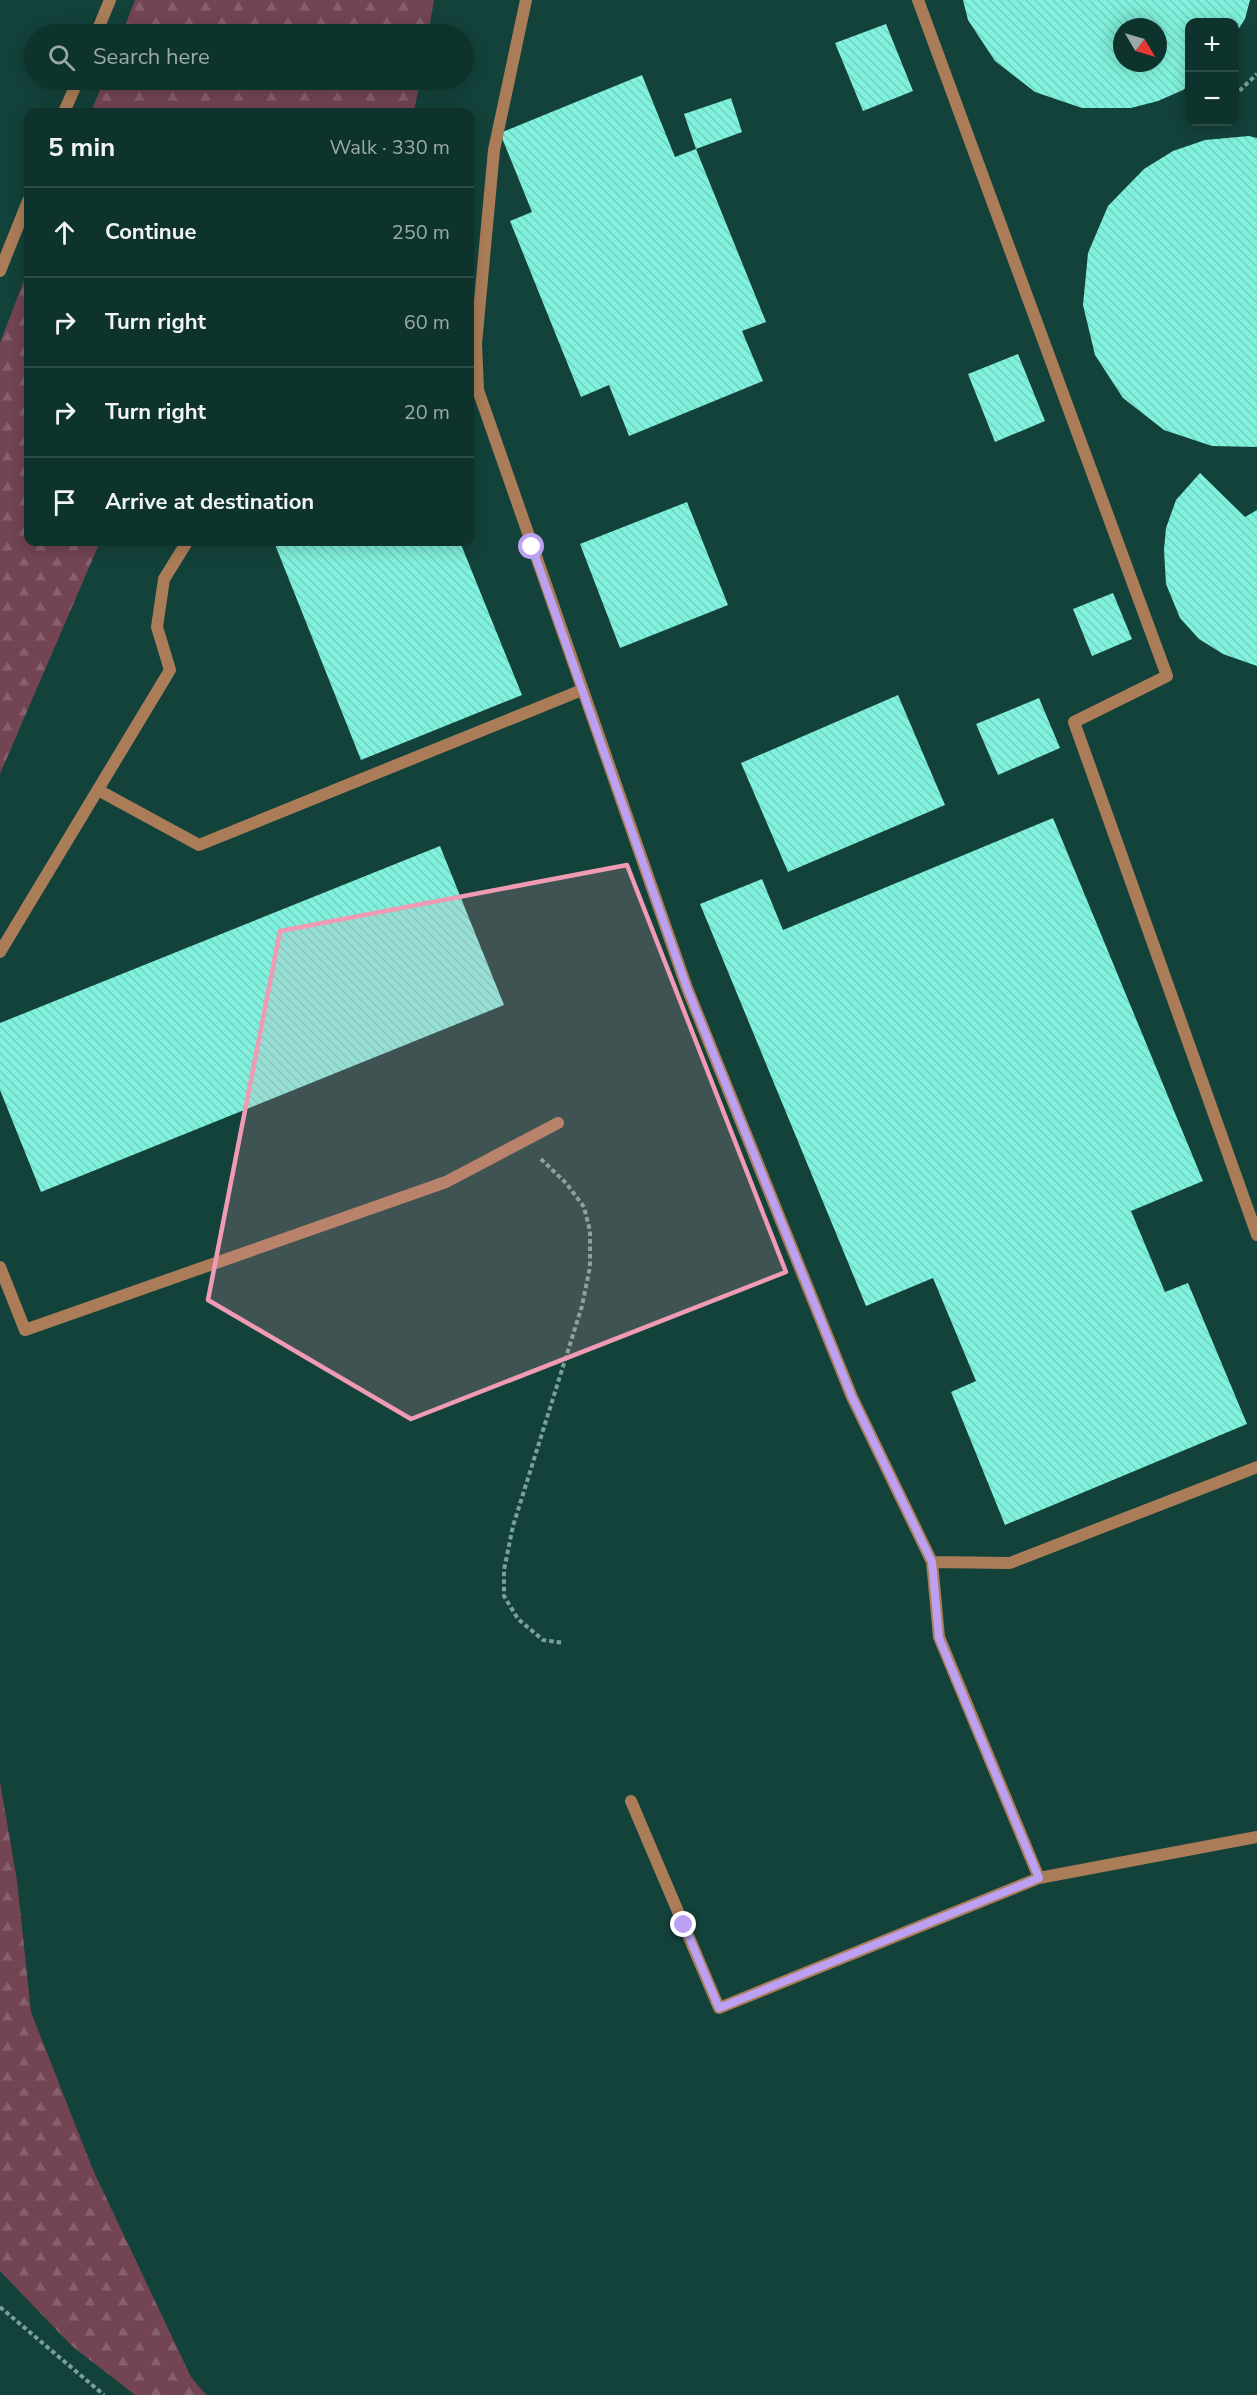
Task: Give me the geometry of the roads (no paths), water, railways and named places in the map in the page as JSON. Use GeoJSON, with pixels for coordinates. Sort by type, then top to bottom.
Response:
{"type":"FeatureCollection","features":[{"type":"Feature","properties":{"kind":"street"},"geometry":{"type":"LineString","coordinates":[[100,24],[110,0]]}},
{"type":"Feature","properties":{"kind":"street"},"geometry":{"type":"LineString","coordinates":[[526,0],[494,150],[476,344],[474,391],[696,1010],[852,1397],[932,1562],[939,1638],[1039,1878]]}},
{"type":"Feature","properties":{"kind":"street"},"geometry":{"type":"LineString","coordinates":[[918,0],[1167,676],[1074,722],[1257,1235]]}},
{"type":"Feature","properties":{"kind":"street"},"geometry":{"type":"LineString","coordinates":[[66,108],[74,90]]}},
{"type":"Feature","properties":{"kind":"street"},"geometry":{"type":"LineString","coordinates":[[0,271],[24,211]]}},
{"type":"Feature","properties":{"kind":"street"},"geometry":{"type":"LineString","coordinates":[[0,952],[170,670],[157,627],[164,579],[185,546]]}},
{"type":"Feature","properties":{"kind":"street"},"geometry":{"type":"LineString","coordinates":[[98,790],[198,845],[582,690]]}},
{"type":"Feature","properties":{"kind":"street"},"geometry":{"type":"LineString","coordinates":[[0,1267],[25,1330],[446,1182],[558,1123]]}},
{"type":"Feature","properties":{"kind":"street"},"geometry":{"type":"LineString","coordinates":[[932,1562],[1010,1563],[1257,1467]]}},
{"type":"Feature","properties":{"kind":"street"},"geometry":{"type":"LineString","coordinates":[[631,1801],[719,2008],[1039,1878],[1257,1837]]}}]}
